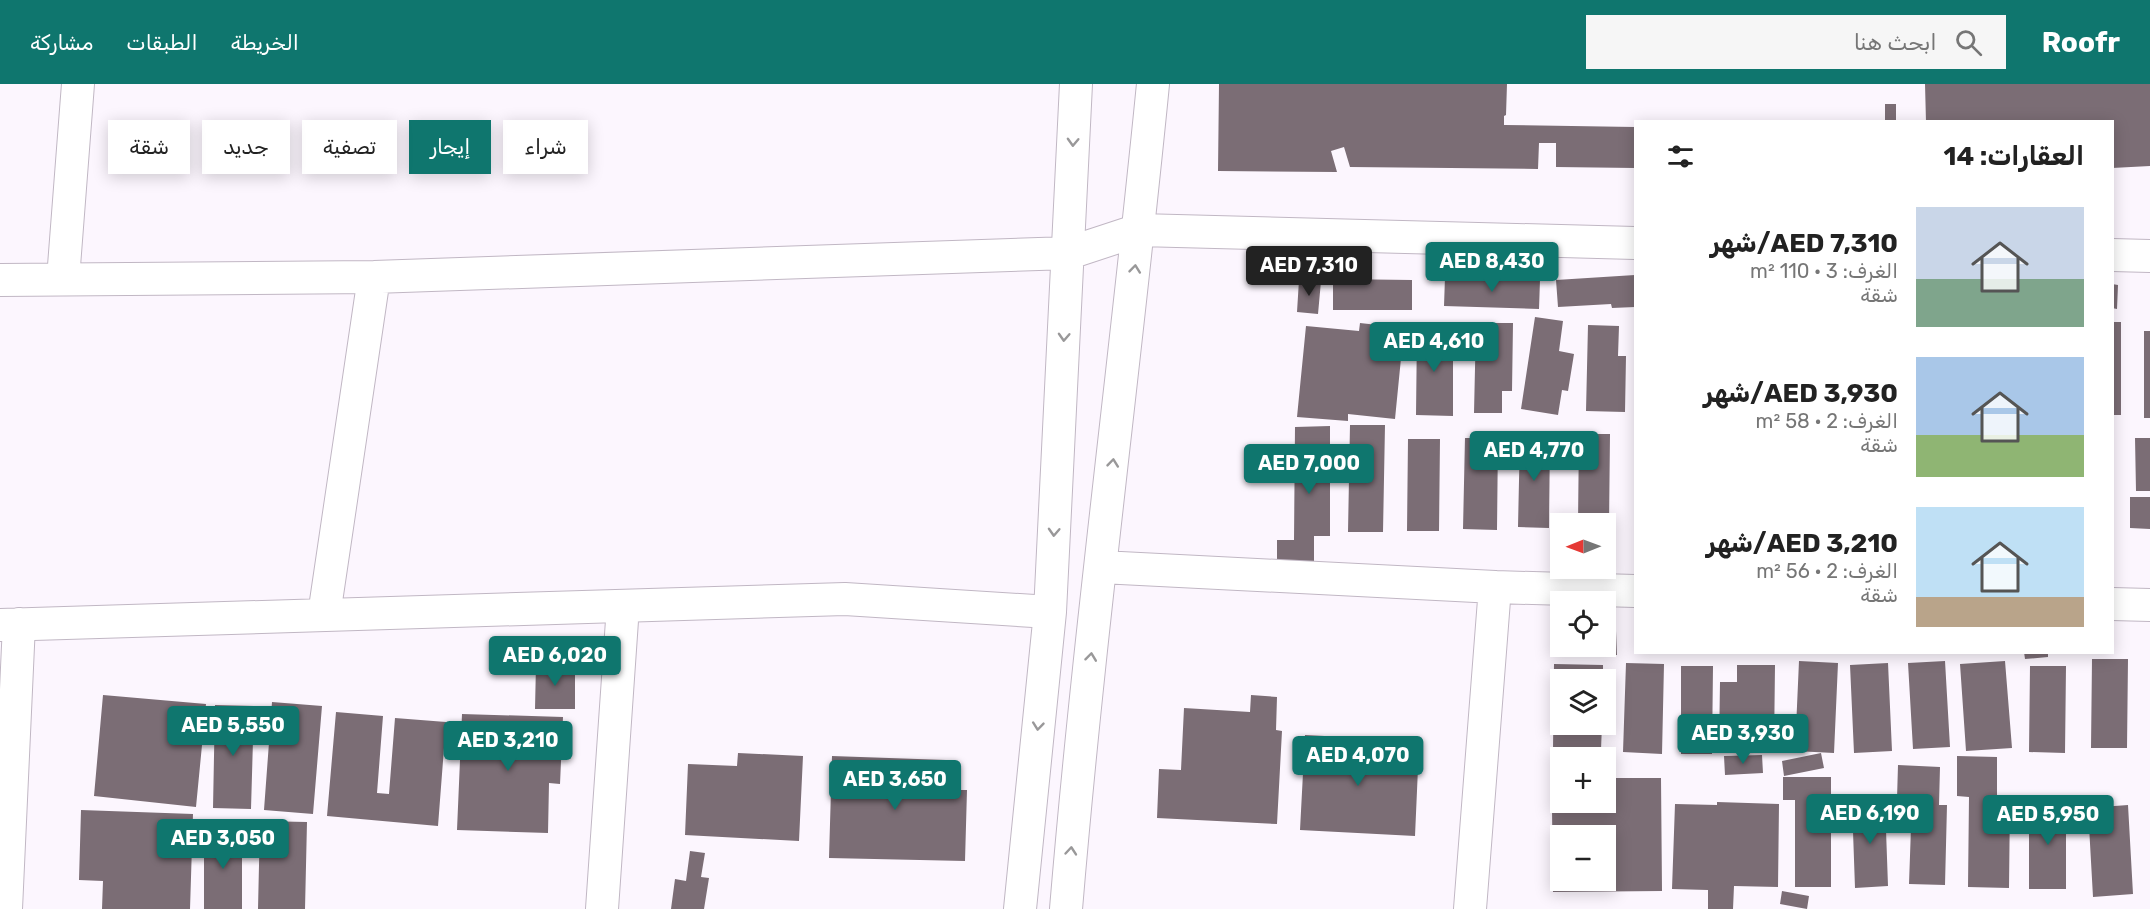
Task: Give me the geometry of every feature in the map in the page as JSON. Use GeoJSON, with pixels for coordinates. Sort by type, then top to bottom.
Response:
{"type":"FeatureCollection","features":[{"type":"Feature","properties":{"kind":"street"},"geometry":{"type":"LineString","coordinates":[[63,279],[78,84]]}},
{"type":"Feature","properties":{"kind":"street"},"geometry":{"type":"LineString","coordinates":[[1020,909],[1050,612],[1076,84]]}},
{"type":"Feature","properties":{"kind":"street"},"geometry":{"type":"LineString","coordinates":[[1066,909],[1079,752],[1139,230],[1153,84]]}},
{"type":"Feature","properties":{"kind":"street"},"geometry":{"type":"LineString","coordinates":[[0,280],[374,277],[1069,253],[1139,230],[1634,243]]}},
{"type":"Feature","properties":{"kind":"street"},"geometry":{"type":"LineString","coordinates":[[2114,255],[2150,256]]}},
{"type":"Feature","properties":{"kind":"street"},"geometry":{"type":"LineString","coordinates":[[324,615],[374,277]]}},
{"type":"Feature","properties":{"kind":"street"},"geometry":{"type":"LineString","coordinates":[[1101,567],[1495,587],[1634,591]]}},
{"type":"Feature","properties":{"kind":"street"},"geometry":{"type":"LineString","coordinates":[[1470,909],[1495,587]]}},
{"type":"Feature","properties":{"kind":"street"},"geometry":{"type":"LineString","coordinates":[[6,909],[10,624],[845,599],[1050,612]]}},
{"type":"Feature","properties":{"kind":"street"},"geometry":{"type":"LineString","coordinates":[[2114,604],[2150,605]]}},
{"type":"Feature","properties":{"kind":"street"},"geometry":{"type":"LineString","coordinates":[[602,909],[623,606]]}},
{"type":"Feature","properties":{"kind":"building"},"geometry":{"type":"Polygon","coordinates":[[[1219,84],[1507,84],[1504,125],[1634,127],[1634,168],[1556,167],[1556,143],[1539,143],[1538,169],[1350,167],[1344,147],[1331,151],[1337,172],[1218,171],[1219,84]]]}},
{"type":"Feature","properties":{"kind":"building"},"geometry":{"type":"Polygon","coordinates":[[[1925,84],[2150,84],[2150,166],[2114,168],[2114,120],[1926,120],[1925,84]]]}},
{"type":"Feature","properties":{"kind":"building"},"geometry":{"type":"Polygon","coordinates":[[[1885,104],[1896,104],[1896,120],[1885,120],[1885,104]]]}},
{"type":"Feature","properties":{"kind":"building"},"geometry":{"type":"Polygon","coordinates":[[[1634,275],[1634,307],[1612,308],[1611,304],[1558,307],[1556,280],[1634,275]]]}},
{"type":"Feature","properties":{"kind":"building"},"geometry":{"type":"Polygon","coordinates":[[[1445,277],[1540,280],[1539,309],[1444,306],[1445,277]]]}},
{"type":"Feature","properties":{"kind":"building"},"geometry":{"type":"Polygon","coordinates":[[[1333,279],[1412,280],[1412,310],[1333,310],[1333,279]]]}},
{"type":"Feature","properties":{"kind":"building"},"geometry":{"type":"Polygon","coordinates":[[[1299,280],[1321,281],[1318,314],[1297,312],[1299,280]]]}},
{"type":"Feature","properties":{"kind":"building"},"geometry":{"type":"Polygon","coordinates":[[[2114,284],[2118,285],[2117,309],[2114,308],[2114,284]]]}},
{"type":"Feature","properties":{"kind":"building"},"geometry":{"type":"Polygon","coordinates":[[[1535,317],[1563,321],[1559,351],[1574,354],[1568,391],[1562,390],[1558,415],[1521,409],[1535,317]]]}},
{"type":"Feature","properties":{"kind":"building"},"geometry":{"type":"Polygon","coordinates":[[[2114,322],[2121,322],[2121,415],[2114,415],[2114,322]]]}},
{"type":"Feature","properties":{"kind":"building"},"geometry":{"type":"Polygon","coordinates":[[[1360,323],[1404,328],[1395,419],[1348,414],[1348,421],[1297,417],[1306,326],[1359,331],[1360,323]]]}},
{"type":"Feature","properties":{"kind":"building"},"geometry":{"type":"Polygon","coordinates":[[[1476,323],[1513,323],[1512,391],[1502,391],[1502,413],[1474,413],[1476,323]]]}},
{"type":"Feature","properties":{"kind":"building"},"geometry":{"type":"Polygon","coordinates":[[[1588,325],[1619,326],[1618,356],[1626,356],[1625,412],[1586,411],[1588,325]]]}},
{"type":"Feature","properties":{"kind":"building"},"geometry":{"type":"Polygon","coordinates":[[[1417,329],[1450,330],[1450,357],[1453,357],[1453,416],[1416,415],[1417,329]]]}},
{"type":"Feature","properties":{"kind":"building"},"geometry":{"type":"Polygon","coordinates":[[[2144,331],[2150,331],[2150,418],[2144,418],[2144,331]]]}},
{"type":"Feature","properties":{"kind":"building"},"geometry":{"type":"Polygon","coordinates":[[[1350,425],[1385,425],[1383,532],[1348,532],[1350,425]]]}},
{"type":"Feature","properties":{"kind":"building"},"geometry":{"type":"Polygon","coordinates":[[[1330,426],[1330,536],[1314,536],[1314,564],[1277,564],[1277,540],[1294,540],[1295,427],[1330,426]]]}},
{"type":"Feature","properties":{"kind":"building"},"geometry":{"type":"Polygon","coordinates":[[[1579,434],[1610,434],[1609,513],[1578,513],[1579,434]]]}},
{"type":"Feature","properties":{"kind":"building"},"geometry":{"type":"Polygon","coordinates":[[[1520,435],[1550,436],[1549,528],[1518,527],[1520,435]]]}},
{"type":"Feature","properties":{"kind":"building"},"geometry":{"type":"Polygon","coordinates":[[[1465,438],[1498,438],[1497,530],[1463,529],[1465,438]]]}},
{"type":"Feature","properties":{"kind":"building"},"geometry":{"type":"Polygon","coordinates":[[[2135,438],[2150,438],[2150,491],[2136,491],[2135,438]]]}},
{"type":"Feature","properties":{"kind":"building"},"geometry":{"type":"Polygon","coordinates":[[[1408,439],[1440,439],[1439,531],[1407,531],[1408,439]]]}},
{"type":"Feature","properties":{"kind":"building"},"geometry":{"type":"Polygon","coordinates":[[[2130,497],[2150,497],[2150,529],[2130,528],[2130,497]]]}},
{"type":"Feature","properties":{"kind":"building"},"geometry":{"type":"Polygon","coordinates":[[[2024,654],[2048,654],[2048,657],[2025,659],[2024,654]]]}},
{"type":"Feature","properties":{"kind":"building"},"geometry":{"type":"Polygon","coordinates":[[[2092,659],[2128,659],[2127,748],[2091,748],[2092,659]]]}},
{"type":"Feature","properties":{"kind":"building"},"geometry":{"type":"Polygon","coordinates":[[[1799,661],[1838,663],[1834,753],[1795,751],[1799,661]]]}},
{"type":"Feature","properties":{"kind":"building"},"geometry":{"type":"Polygon","coordinates":[[[1945,661],[1950,747],[1913,749],[1908,663],[1945,661]]]}},
{"type":"Feature","properties":{"kind":"building"},"geometry":{"type":"Polygon","coordinates":[[[2005,661],[2012,748],[1966,751],[1960,664],[2005,661]]]}},
{"type":"Feature","properties":{"kind":"building"},"geometry":{"type":"Polygon","coordinates":[[[1626,663],[1664,664],[1662,754],[1623,752],[1626,663]]]}},
{"type":"Feature","properties":{"kind":"building"},"geometry":{"type":"Polygon","coordinates":[[[1888,663],[1892,751],[1854,753],[1850,665],[1888,663]]]}},
{"type":"Feature","properties":{"kind":"building"},"geometry":{"type":"Polygon","coordinates":[[[536,664],[575,666],[575,709],[535,709],[536,664]]]}},
{"type":"Feature","properties":{"kind":"building"},"geometry":{"type":"Polygon","coordinates":[[[1554,664],[1603,665],[1603,669],[1554,669],[1554,664]]]}},
{"type":"Feature","properties":{"kind":"building"},"geometry":{"type":"Polygon","coordinates":[[[1737,665],[1775,665],[1774,749],[1719,749],[1720,682],[1737,682],[1737,665]]]}},
{"type":"Feature","properties":{"kind":"building"},"geometry":{"type":"Polygon","coordinates":[[[1681,666],[1713,666],[1712,754],[1681,754],[1681,666]]]}},
{"type":"Feature","properties":{"kind":"building"},"geometry":{"type":"Polygon","coordinates":[[[2030,666],[2066,666],[2065,753],[2029,752],[2030,666]]]}},
{"type":"Feature","properties":{"kind":"building"},"geometry":{"type":"Polygon","coordinates":[[[103,695],[206,704],[196,807],[94,796],[103,695]]]}},
{"type":"Feature","properties":{"kind":"building"},"geometry":{"type":"Polygon","coordinates":[[[1251,695],[1277,697],[1276,730],[1282,731],[1277,824],[1157,818],[1159,769],[1181,770],[1184,708],[1250,712],[1251,695]]]}},
{"type":"Feature","properties":{"kind":"building"},"geometry":{"type":"Polygon","coordinates":[[[272,702],[322,706],[313,814],[264,810],[272,702]]]}},
{"type":"Feature","properties":{"kind":"building"},"geometry":{"type":"Polygon","coordinates":[[[215,705],[254,706],[251,809],[213,808],[215,705]]]}},
{"type":"Feature","properties":{"kind":"building"},"geometry":{"type":"Polygon","coordinates":[[[336,712],[383,716],[377,793],[389,794],[395,718],[446,722],[438,826],[327,816],[336,712]]]}},
{"type":"Feature","properties":{"kind":"building"},"geometry":{"type":"Polygon","coordinates":[[[462,714],[563,717],[560,784],[549,783],[548,833],[457,830],[462,714]]]}},
{"type":"Feature","properties":{"kind":"building"},"geometry":{"type":"Polygon","coordinates":[[[1305,735],[1402,740],[1400,767],[1418,768],[1415,836],[1300,830],[1305,735]]]}},
{"type":"Feature","properties":{"kind":"building"},"geometry":{"type":"Polygon","coordinates":[[[1553,735],[1602,735],[1601,747],[1553,747],[1553,735]]]}},
{"type":"Feature","properties":{"kind":"building"},"geometry":{"type":"Polygon","coordinates":[[[738,753],[803,756],[799,841],[685,835],[688,764],[737,766],[738,753]]]}},
{"type":"Feature","properties":{"kind":"building"},"geometry":{"type":"Polygon","coordinates":[[[1821,753],[1824,768],[1784,776],[1782,761],[1821,753]]]}},
{"type":"Feature","properties":{"kind":"building"},"geometry":{"type":"Polygon","coordinates":[[[1762,755],[1763,773],[1725,775],[1724,756],[1762,755]]]}},
{"type":"Feature","properties":{"kind":"building"},"geometry":{"type":"Polygon","coordinates":[[[832,756],[946,760],[946,790],[967,790],[965,861],[829,858],[832,756]]]}},
{"type":"Feature","properties":{"kind":"building"},"geometry":{"type":"Polygon","coordinates":[[[1957,756],[1997,757],[1997,799],[2010,800],[2009,888],[1968,887],[1969,797],[1957,796],[1957,756]]]}},
{"type":"Feature","properties":{"kind":"building"},"geometry":{"type":"Polygon","coordinates":[[[1898,765],[1940,767],[1939,805],[1947,805],[1945,885],[1909,884],[1912,799],[1897,799],[1898,765]]]}},
{"type":"Feature","properties":{"kind":"building"},"geometry":{"type":"Polygon","coordinates":[[[1783,777],[1831,777],[1831,887],[1795,887],[1795,800],[1783,800],[1783,777]]]}},
{"type":"Feature","properties":{"kind":"building"},"geometry":{"type":"Polygon","coordinates":[[[1616,778],[1661,778],[1662,891],[1553,892],[1616,891],[1616,825],[1552,825],[1552,813],[1616,813],[1616,778]]]}},
{"type":"Feature","properties":{"kind":"building"},"geometry":{"type":"Polygon","coordinates":[[[1717,802],[1779,804],[1778,887],[1734,886],[1733,909],[1708,909],[1708,890],[1672,889],[1675,804],[1717,805],[1717,802]]]}},
{"type":"Feature","properties":{"kind":"building"},"geometry":{"type":"Polygon","coordinates":[[[1885,802],[1888,886],[1855,888],[1852,803],[1885,802]]]}},
{"type":"Feature","properties":{"kind":"building"},"geometry":{"type":"Polygon","coordinates":[[[2029,803],[2066,803],[2066,889],[2029,889],[2029,803]]]}},
{"type":"Feature","properties":{"kind":"building"},"geometry":{"type":"Polygon","coordinates":[[[2128,805],[2133,894],[2093,897],[2088,808],[2128,805]]]}},
{"type":"Feature","properties":{"kind":"building"},"geometry":{"type":"Polygon","coordinates":[[[81,810],[193,814],[190,909],[102,909],[103,881],[79,880],[81,810]]]}},
{"type":"Feature","properties":{"kind":"building"},"geometry":{"type":"Polygon","coordinates":[[[260,821],[307,822],[305,909],[258,909],[260,821]]]}},
{"type":"Feature","properties":{"kind":"building"},"geometry":{"type":"Polygon","coordinates":[[[204,830],[242,830],[242,909],[204,909],[204,830]]]}},
{"type":"Feature","properties":{"kind":"building"},"geometry":{"type":"Polygon","coordinates":[[[690,851],[705,853],[701,877],[709,878],[704,909],[671,909],[675,879],[686,881],[690,851]]]}},
{"type":"Feature","properties":{"kind":"building"},"geometry":{"type":"Polygon","coordinates":[[[1782,891],[1809,896],[1807,909],[1780,904],[1782,891]]]}}]}
